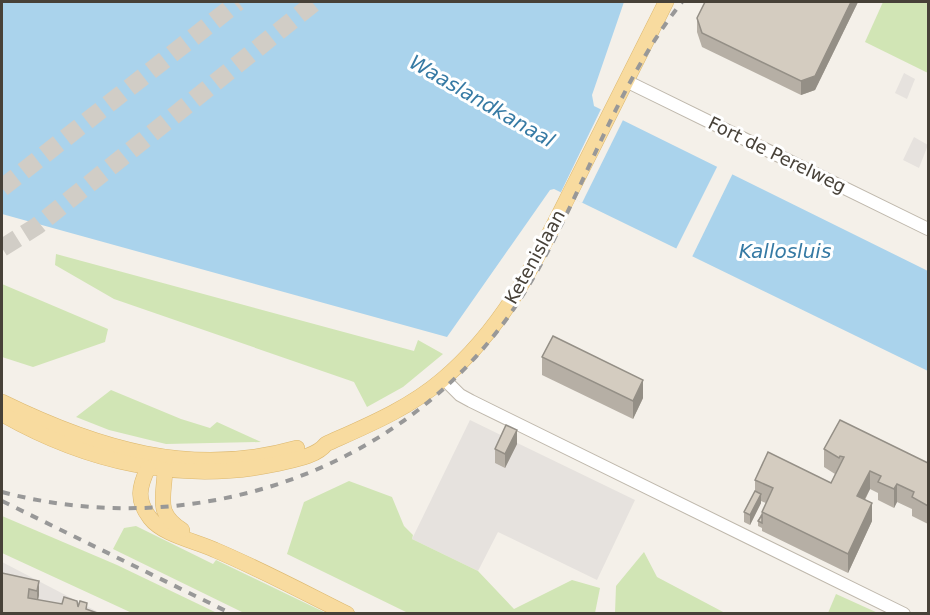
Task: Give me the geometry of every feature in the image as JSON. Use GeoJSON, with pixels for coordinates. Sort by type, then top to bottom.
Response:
{"type":"FeatureCollection","features":[{"type":"Feature","properties":{"kind":"main road","name":"Ketenislaan"},"geometry":{"type":"LineString","coordinates":[[159,463],[214,471],[254,468],[291,461],[322,449],[326,444],[401,408],[444,379],[478,344],[510,304],[544,248],[666,2]]}},
{"type":"Feature","properties":{"kind":"main road"},"geometry":{"type":"LineString","coordinates":[[2,402],[92,442],[159,463]]}},
{"type":"Feature","properties":{"kind":"main road"},"geometry":{"type":"LineString","coordinates":[[2,414],[46,437],[88,454],[159,463]]}},
{"type":"Feature","properties":{"kind":"main road"},"geometry":{"type":"LineString","coordinates":[[159,463],[162,502],[168,521],[216,550]]}},
{"type":"Feature","properties":{"kind":"main road"},"geometry":{"type":"LineString","coordinates":[[159,463],[139,491],[142,505],[150,519],[163,528],[216,550],[347,614]]}},
{"type":"Feature","properties":{"kind":"street","name":"Fort de Perelweg"},"geometry":{"type":"LineString","coordinates":[[626,81],[928,228]]}},
{"type":"Feature","properties":{"kind":"street"},"geometry":{"type":"LineString","coordinates":[[444,379],[456,392],[471,401],[904,614]]}},
{"type":"Feature","properties":{"kind":"shaded area"},"geometry":{"type":"Polygon","coordinates":[[[904,73],[915,79],[907,99],[895,93],[904,73]]]}},
{"type":"Feature","properties":{"kind":"shaded area"},"geometry":{"type":"Polygon","coordinates":[[[914,137],[928,145],[919,168],[903,160],[914,137]]]}},
{"type":"Feature","properties":{"kind":"shaded area"},"geometry":{"type":"Polygon","coordinates":[[[470,420],[635,500],[597,580],[498,532],[478,571],[412,539],[470,420]]]}},
{"type":"Feature","properties":{"kind":"shaded area"},"geometry":{"type":"Polygon","coordinates":[[[2,562],[100,613],[2,613],[2,562]]]}},
{"type":"Feature","properties":{"kind":"green space"},"geometry":{"type":"Polygon","coordinates":[[[883,2],[928,2],[928,73],[865,42],[883,2]]]}},
{"type":"Feature","properties":{"kind":"green space"},"geometry":{"type":"Polygon","coordinates":[[[56,254],[414,351],[418,340],[443,354],[403,387],[367,407],[354,382],[114,299],[55,265],[56,254]]]}},
{"type":"Feature","properties":{"kind":"green space"},"geometry":{"type":"Polygon","coordinates":[[[2,284],[108,329],[105,342],[33,367],[2,357],[2,284]]]}},
{"type":"Feature","properties":{"kind":"green space"},"geometry":{"type":"Polygon","coordinates":[[[111,390],[181,419],[210,428],[217,422],[261,442],[166,444],[109,430],[76,417],[111,390]]]}},
{"type":"Feature","properties":{"kind":"green space"},"geometry":{"type":"Polygon","coordinates":[[[349,481],[392,497],[404,526],[413,535],[412,539],[478,571],[514,609],[572,580],[600,588],[595,613],[408,613],[287,554],[304,502],[349,481]]]}},
{"type":"Feature","properties":{"kind":"green space"},"geometry":{"type":"Polygon","coordinates":[[[2,516],[117,565],[217,613],[132,613],[2,553],[2,516]]]}},
{"type":"Feature","properties":{"kind":"green space"},"geometry":{"type":"Polygon","coordinates":[[[136,526],[213,564],[216,560],[326,613],[244,613],[113,549],[124,528],[136,526]]]}},
{"type":"Feature","properties":{"kind":"green space"},"geometry":{"type":"Polygon","coordinates":[[[644,552],[657,577],[725,613],[615,613],[616,586],[644,552]]]}},
{"type":"Feature","properties":{"kind":"green space"},"geometry":{"type":"Polygon","coordinates":[[[836,594],[878,613],[828,613],[836,594]]]}},
{"type":"Feature","properties":{"kind":"water"},"geometry":{"type":"Polygon","coordinates":[[[2,2],[624,2],[592,95],[594,106],[928,271],[928,371],[554,189],[550,190],[447,337],[2,214],[2,2]]]}},
{"type":"Feature","properties":{"kind":"pier"},"geometry":{"type":"Polygon","coordinates":[[[602,107],[624,118],[582,203],[561,192],[602,107]]]}},
{"type":"Feature","properties":{"kind":"pier"},"geometry":{"type":"Polygon","coordinates":[[[718,165],[733,173],[691,259],[675,251],[718,165]]]}},
{"type":"Feature","properties":{"kind":"building"},"geometry":{"type":"Polygon","coordinates":[[[705,2],[851,2],[815,76],[801,81],[702,33],[697,18],[705,2]]]}},
{"type":"Feature","properties":{"kind":"building"},"geometry":{"type":"Polygon","coordinates":[[[553,336],[643,380],[633,401],[542,357],[553,336]]]}},
{"type":"Feature","properties":{"kind":"building"},"geometry":{"type":"Polygon","coordinates":[[[840,420],[928,463],[928,506],[912,497],[914,492],[897,484],[894,489],[878,482],[881,476],[870,471],[857,496],[872,503],[848,554],[762,512],[773,488],[755,480],[768,452],[831,483],[844,457],[839,458],[824,449],[840,420]]]}},
{"type":"Feature","properties":{"kind":"building"},"geometry":{"type":"Polygon","coordinates":[[[506,425],[517,430],[505,454],[495,449],[506,425]]]}},
{"type":"Feature","properties":{"kind":"building"},"geometry":{"type":"Polygon","coordinates":[[[755,491],[761,494],[750,515],[744,512],[755,491]]]}},
{"type":"Feature","properties":{"kind":"building"},"geometry":{"type":"Polygon","coordinates":[[[2,573],[39,581],[37,591],[29,589],[28,598],[62,604],[64,597],[77,601],[78,607],[80,601],[87,603],[86,609],[100,614],[2,614],[2,573]]]}},
{"type":"Feature","properties":{"kind":"tunnel"},"geometry":{"type":"LineString","coordinates":[[2,188],[238,2]]}},
{"type":"Feature","properties":{"kind":"tunnel"},"geometry":{"type":"LineString","coordinates":[[2,248],[37,226],[315,2]]}},
{"type":"Feature","properties":{"kind":"railway"},"geometry":{"type":"LineString","coordinates":[[2,492],[78,506],[154,507],[228,498],[300,476],[368,444],[429,401],[484,348],[529,285],[567,214],[619,104],[658,35],[682,2]]}},
{"type":"Feature","properties":{"kind":"railway"},"geometry":{"type":"LineString","coordinates":[[2,501],[232,614]]}},
{"type":"Feature","properties":{"kind":"water label","name":"Waaslandkanaal"},"geometry":{"type":"Point","coordinates":[482,101]}},
{"type":"Feature","properties":{"kind":"water label","name":"Kallosluis"},"geometry":{"type":"Point","coordinates":[785,251]}}]}
